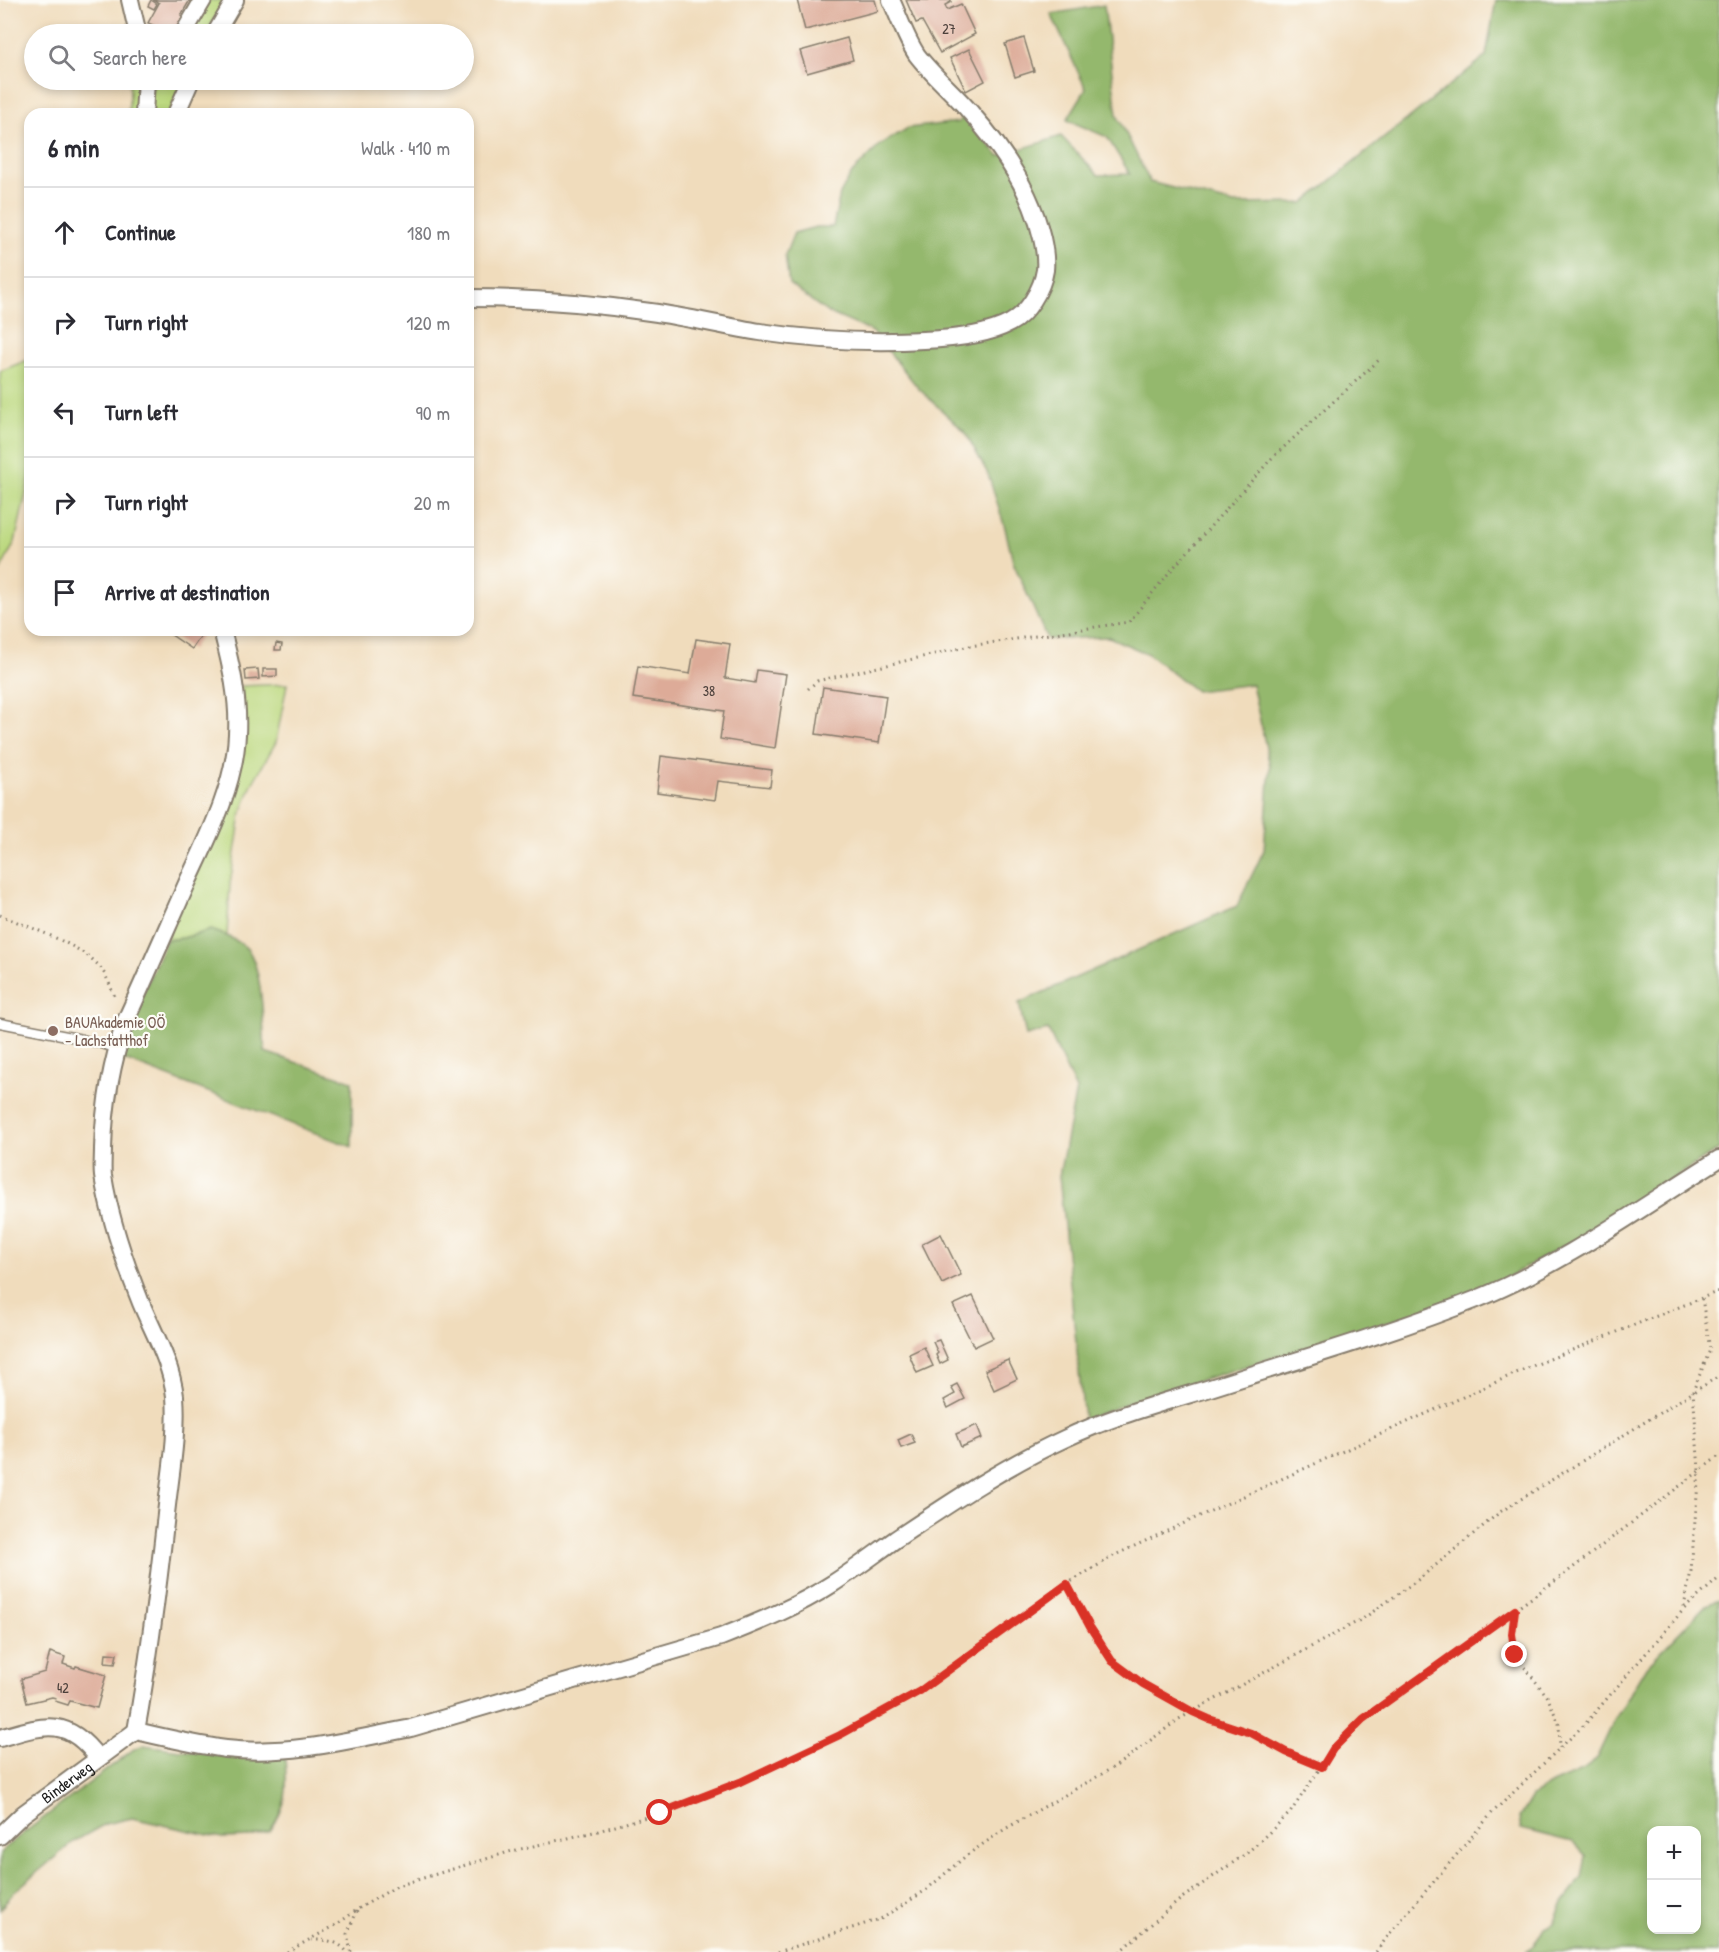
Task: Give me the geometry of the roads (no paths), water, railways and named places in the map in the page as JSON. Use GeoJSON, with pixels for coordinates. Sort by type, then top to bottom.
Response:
{"type":"FeatureCollection","features":[{"type":"Feature","properties":{"kind":"street"},"geometry":{"type":"LineString","coordinates":[[130,0],[136,24]]}},
{"type":"Feature","properties":{"kind":"street"},"geometry":{"type":"LineString","coordinates":[[189,24],[203,0]]}},
{"type":"Feature","properties":{"kind":"street"},"geometry":{"type":"LineString","coordinates":[[221,24],[235,0]]}},
{"type":"Feature","properties":{"kind":"street"},"geometry":{"type":"LineString","coordinates":[[474,298],[515,298],[578,303],[651,312],[761,332],[879,342],[947,339],[982,332],[1010,323],[1026,310],[1039,290],[1045,270],[1042,239],[1034,210],[1006,156],[970,112],[916,53],[891,0]]}},
{"type":"Feature","properties":{"kind":"street"},"geometry":{"type":"LineString","coordinates":[[144,108],[145,90]]}},
{"type":"Feature","properties":{"kind":"street"},"geometry":{"type":"LineString","coordinates":[[179,108],[187,90]]}},
{"type":"Feature","properties":{"kind":"street"},"geometry":{"type":"LineString","coordinates":[[223,636],[236,692],[237,736],[232,767],[209,836],[126,1020],[116,1048],[103,1137],[103,1174],[123,1255],[167,1361],[175,1397],[176,1431],[164,1534],[144,1691],[136,1731],[180,1742],[228,1749],[266,1750],[310,1747],[411,1728],[721,1637],[767,1618],[831,1586],[950,1503],[1062,1440],[1107,1420],[1364,1340],[1480,1298],[1575,1251],[1719,1159]]}},
{"type":"Feature","properties":{"kind":"street"},"geometry":{"type":"LineString","coordinates":[[0,1738],[27,1730],[53,1726],[70,1731],[87,1744],[98,1758]]}},
{"type":"Feature","properties":{"kind":"street","name":"Binderweg"},"geometry":{"type":"LineString","coordinates":[[0,1836],[23,1814],[136,1731]]}},
{"type":"Feature","properties":{"kind":"lane"},"geometry":{"type":"LineString","coordinates":[[0,1023],[116,1048]]}},
{"type":"Feature","properties":{"kind":"place","name":"BAUAkademie OÖ - Lachstatthof"},"geometry":{"type":"Point","coordinates":[53,1031]}}]}
